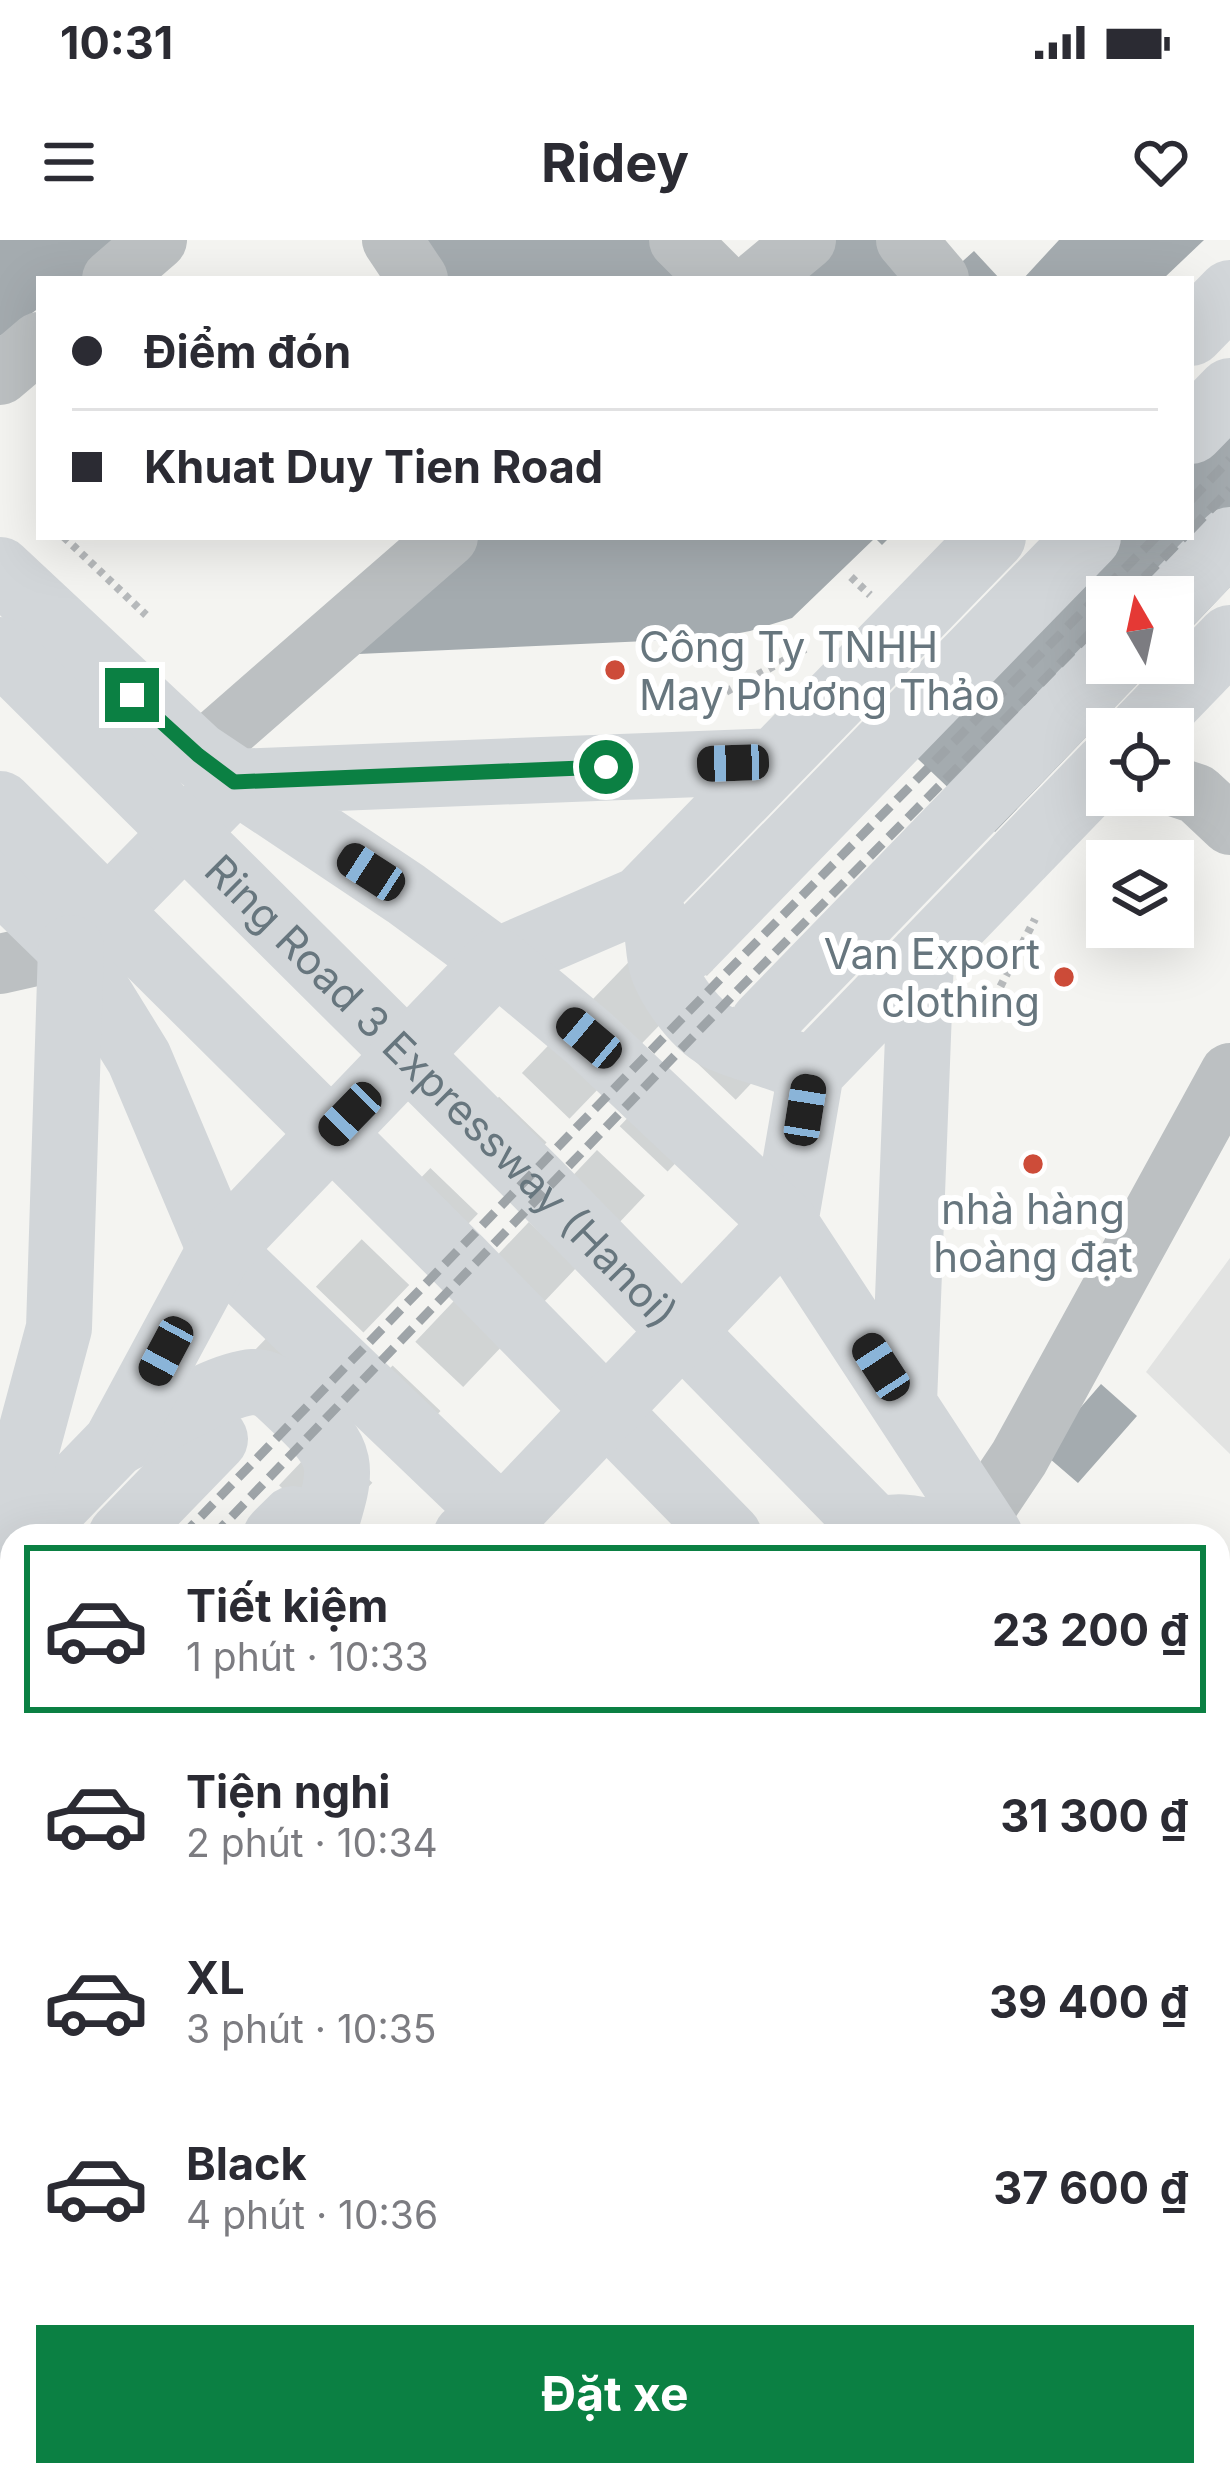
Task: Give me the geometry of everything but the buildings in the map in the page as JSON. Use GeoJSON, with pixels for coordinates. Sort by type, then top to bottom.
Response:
{"type":"FeatureCollection","features":[{"type":"Feature","properties":{"kind":"main road"},"geometry":{"type":"LineString","coordinates":[[1194,330],[1230,293]]}},
{"type":"Feature","properties":{"kind":"main road"},"geometry":{"type":"LineString","coordinates":[[1194,428],[1230,391]]}},
{"type":"Feature","properties":{"kind":"main road"},"geometry":{"type":"LineString","coordinates":[[38,1524],[116,1443],[220,1250],[497,961],[641,899],[990,540]]}},
{"type":"Feature","properties":{"kind":"main road"},"geometry":{"type":"LineString","coordinates":[[689,947],[1085,540]]}},
{"type":"Feature","properties":{"kind":"main road"},"geometry":{"type":"LineString","coordinates":[[1194,578],[1230,541]]}},
{"type":"Feature","properties":{"kind":"main road"},"geometry":{"type":"LineString","coordinates":[[0,570],[216,768],[406,894],[497,961],[589,1038],[785,1223],[904,1402],[969,1524]]}},
{"type":"Feature","properties":{"kind":"main road"},"geometry":{"type":"LineString","coordinates":[[1162,708],[1230,638]]}},
{"type":"Feature","properties":{"kind":"main road","name":"Ring Road 3 Expressway (Hanoi)"},"geometry":{"type":"LineString","coordinates":[[0,650],[537,1183],[870,1524]]}},
{"type":"Feature","properties":{"kind":"main road"},"geometry":{"type":"LineString","coordinates":[[764,1023],[1092,684]]}},
{"type":"Feature","properties":{"kind":"main road"},"geometry":{"type":"LineString","coordinates":[[216,768],[775,761]]}},
{"type":"Feature","properties":{"kind":"main road"},"geometry":{"type":"LineString","coordinates":[[6,1524],[59,1328],[71,948],[216,768]]}},
{"type":"Feature","properties":{"kind":"main road"},"geometry":{"type":"LineString","coordinates":[[506,1524],[785,1223],[811,1072],[1086,788]]}},
{"type":"Feature","properties":{"kind":"main road"},"geometry":{"type":"LineString","coordinates":[[0,804],[717,1524]]}},
{"type":"Feature","properties":{"kind":"main road"},"geometry":{"type":"LineString","coordinates":[[0,879],[71,948],[140,1058],[220,1250],[493,1524]]}},
{"type":"Feature","properties":{"kind":"main road"},"geometry":{"type":"LineString","coordinates":[[641,899],[653,913],[658,957],[671,990],[717,1037],[766,1051],[811,1072]]}},
{"type":"Feature","properties":{"kind":"main road"},"geometry":{"type":"LineString","coordinates":[[904,1402],[921,958]]}},
{"type":"Feature","properties":{"kind":"main road"},"geometry":{"type":"LineString","coordinates":[[116,1443],[217,1391],[250,1382],[269,1384],[324,1434],[337,1457],[334,1499],[304,1524]]}},
{"type":"Feature","properties":{"kind":"main road"},"geometry":{"type":"LineString","coordinates":[[134,1524],[215,1439]]}},
{"type":"Feature","properties":{"kind":"street"},"geometry":{"type":"LineString","coordinates":[[115,276],[157,240]]}},
{"type":"Feature","properties":{"kind":"street"},"geometry":{"type":"LineString","coordinates":[[392,240],[416,276]]}},
{"type":"Feature","properties":{"kind":"street"},"geometry":{"type":"LineString","coordinates":[[679,240],[715,276]]}},
{"type":"Feature","properties":{"kind":"street"},"geometry":{"type":"LineString","coordinates":[[763,276],[806,240]]}},
{"type":"Feature","properties":{"kind":"street"},"geometry":{"type":"LineString","coordinates":[[0,375],[36,345]]}},
{"type":"Feature","properties":{"kind":"street"},"geometry":{"type":"LineString","coordinates":[[216,768],[445,540]]}},
{"type":"Feature","properties":{"kind":"street"},"geometry":{"type":"LineString","coordinates":[[1194,793],[1230,825]]}},
{"type":"Feature","properties":{"kind":"street"},"geometry":{"type":"LineString","coordinates":[[0,964],[71,948]]}},
{"type":"Feature","properties":{"kind":"street"},"geometry":{"type":"LineString","coordinates":[[976,1524],[1019,1458],[1230,1073]]}},
{"type":"Feature","properties":{"kind":"path"},"geometry":{"type":"LineString","coordinates":[[67,540],[146,615]]}},
{"type":"Feature","properties":{"kind":"path"},"geometry":{"type":"LineString","coordinates":[[851,577],[860,586]]}},
{"type":"Feature","properties":{"kind":"path"},"geometry":{"type":"LineString","coordinates":[[705,704],[827,637]]}},
{"type":"Feature","properties":{"kind":"shaded area"},"geometry":{"type":"Polygon","coordinates":[[[1230,1258],[1230,1454],[1146,1372],[1230,1258]]]}},
{"type":"Feature","properties":{"kind":"tunnel"},"geometry":{"type":"LineString","coordinates":[[271,1381],[689,947]]}},
{"type":"Feature","properties":{"kind":"tunnel"},"geometry":{"type":"LineString","coordinates":[[303,1508],[763,1023]]}},
{"type":"Feature","properties":{"kind":"railway"},"geometry":{"type":"LineString","coordinates":[[1194,497],[1230,459]]}},
{"type":"Feature","properties":{"kind":"railway"},"geometry":{"type":"LineString","coordinates":[[1194,527],[1230,489]]}},
{"type":"Feature","properties":{"kind":"railway"},"geometry":{"type":"LineString","coordinates":[[194,1524],[1153,540]]}},
{"type":"Feature","properties":{"kind":"railway"},"geometry":{"type":"LineString","coordinates":[[1146,576],[1181,540]]}},
{"type":"Feature","properties":{"kind":"railway"},"geometry":{"type":"LineString","coordinates":[[225,1524],[739,989],[1086,637]]}},
{"type":"Feature","properties":{"kind":"place","name":"Công Ty TNHH May Phương Thảo"},"geometry":{"type":"Point","coordinates":[615,670]}},
{"type":"Feature","properties":{"kind":"place","name":"Van Export clothing"},"geometry":{"type":"Point","coordinates":[1064,977]}},
{"type":"Feature","properties":{"kind":"place","name":"nhà hàng hoàng đạt"},"geometry":{"type":"Point","coordinates":[1033,1164]}},
{"type":"Feature","properties":{"kind":"route"},"geometry":{"type":"LineString","coordinates":[[132,695],[234,782],[606,767]]}}]}
